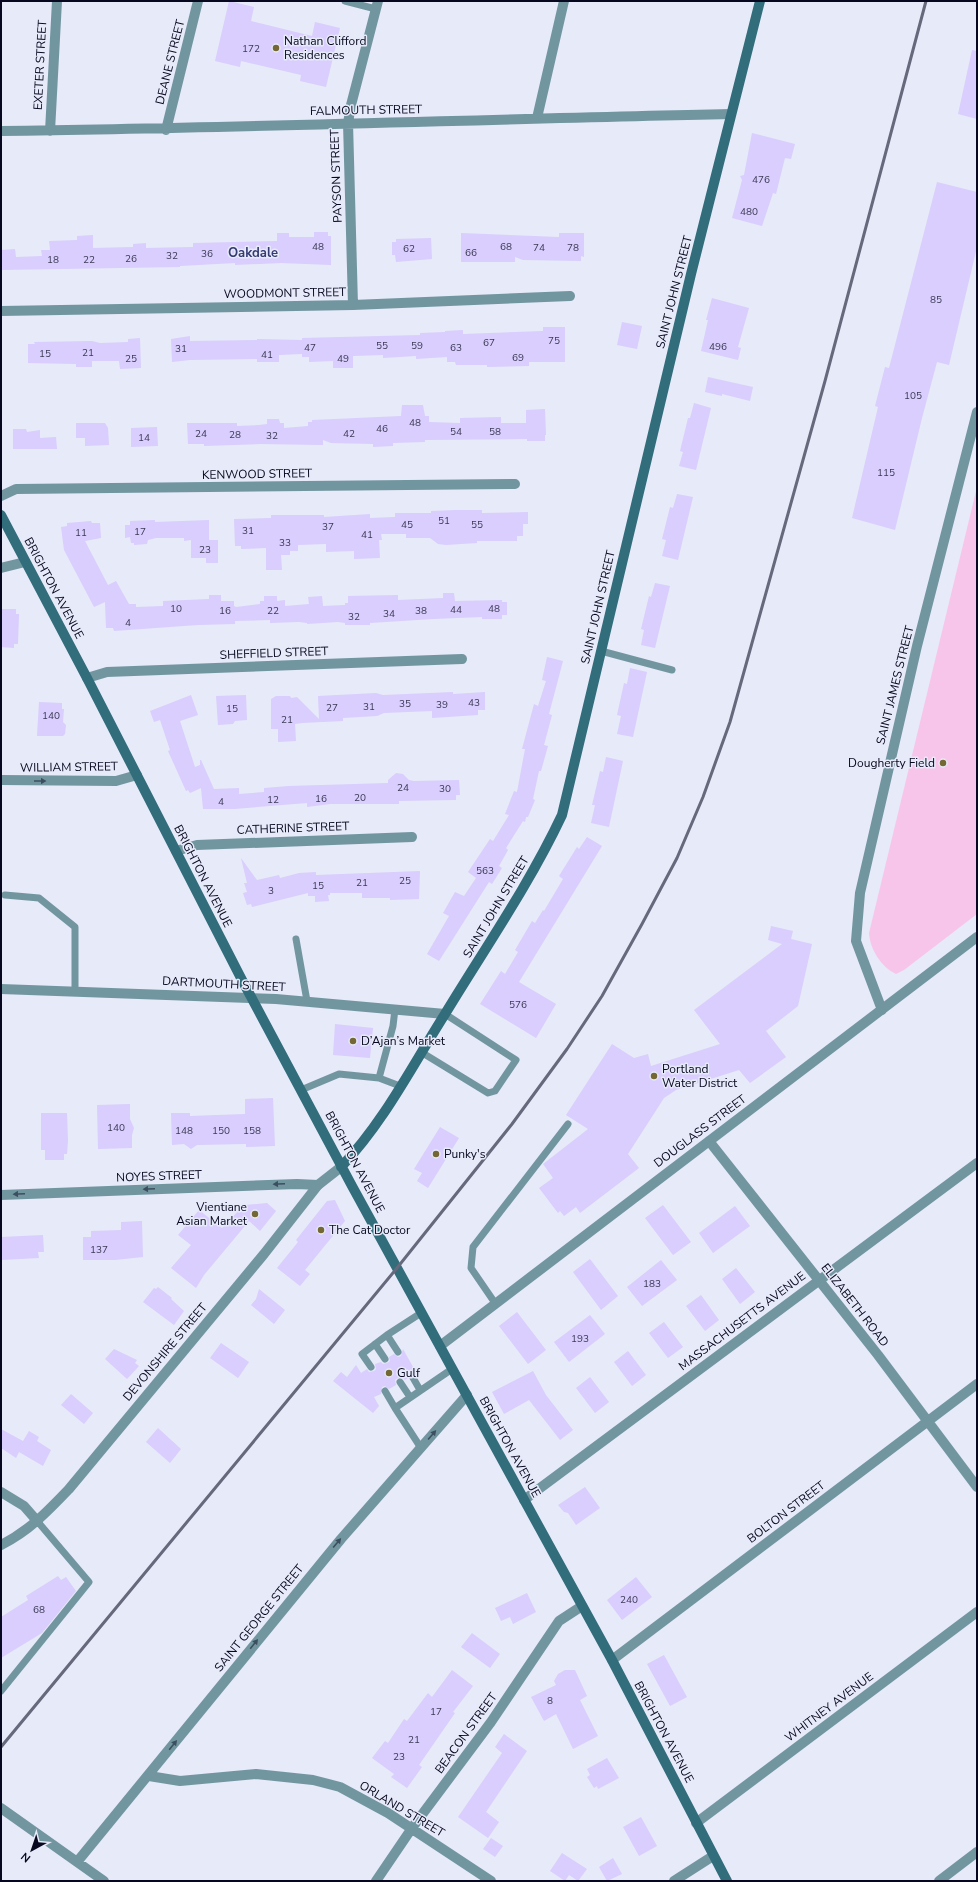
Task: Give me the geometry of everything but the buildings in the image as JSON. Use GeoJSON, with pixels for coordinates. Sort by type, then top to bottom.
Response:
{"type":"FeatureCollection","features":[{"type":"Feature","properties":{"kind":"main road","name":"SAINT JOHN STREET"},"geometry":{"type":"LineString","coordinates":[[341,1166],[359,1148],[371,1132],[400,1086],[532,875],[562,815],[691,274],[760,1]]}},
{"type":"Feature","properties":{"kind":"main road","name":"BRIGHTON AVENUE"},"geometry":{"type":"LineString","coordinates":[[1,515],[341,1166],[612,1660],[727,1881]]}},
{"type":"Feature","properties":{"kind":"street","name":"EXETER STREET"},"geometry":{"type":"LineString","coordinates":[[50,131],[57,1]]}},
{"type":"Feature","properties":{"kind":"street","name":"DEANE STREET"},"geometry":{"type":"LineString","coordinates":[[166,130],[198,1]]}},
{"type":"Feature","properties":{"kind":"street"},"geometry":{"type":"LineString","coordinates":[[537,118],[564,1]]}},
{"type":"Feature","properties":{"kind":"street","name":"PAYSON STREET"},"geometry":{"type":"LineString","coordinates":[[353,305],[348,123],[351,105],[377,5]]}},
{"type":"Feature","properties":{"kind":"street","name":"FALMOUTH STREET"},"geometry":{"type":"LineString","coordinates":[[1,132],[166,130],[348,123],[731,114]]}},
{"type":"Feature","properties":{"kind":"street","name":"WOODMONT STREET"},"geometry":{"type":"LineString","coordinates":[[1,311],[353,305],[570,296]]}},
{"type":"Feature","properties":{"kind":"street","name":"SAINT JAMES STREET"},"geometry":{"type":"LineString","coordinates":[[882,1010],[856,941],[860,892],[905,698],[977,412]]}},
{"type":"Feature","properties":{"kind":"street","name":"KENWOOD STREET"},"geometry":{"type":"LineString","coordinates":[[1,496],[16,489],[515,484]]}},
{"type":"Feature","properties":{"kind":"street"},"geometry":{"type":"LineString","coordinates":[[1,568],[25,562]]}},
{"type":"Feature","properties":{"kind":"street","name":"SHEFFIELD STREET"},"geometry":{"type":"LineString","coordinates":[[87,678],[107,672],[462,659]]}},
{"type":"Feature","properties":{"kind":"street","name":"WILLIAM STREET"},"geometry":{"type":"LineString","coordinates":[[1,780],[116,781],[137,775]]}},
{"type":"Feature","properties":{"kind":"street","name":"CATHERINE STREET"},"geometry":{"type":"LineString","coordinates":[[176,851],[197,845],[412,837]]}},
{"type":"Feature","properties":{"kind":"street","name":"DOUGLASS STREET"},"geometry":{"type":"LineString","coordinates":[[440,1346],[977,937]]}},
{"type":"Feature","properties":{"kind":"street","name":"DARTMOUTH STREET"},"geometry":{"type":"LineString","coordinates":[[1,989],[307,1001],[444,1014]]}},
{"type":"Feature","properties":{"kind":"street","name":"ELIZABETH ROAD"},"geometry":{"type":"LineString","coordinates":[[709,1141],[878,1355],[977,1487]]}},
{"type":"Feature","properties":{"kind":"street","name":"MASSACHUSETTS AVENUE"},"geometry":{"type":"LineString","coordinates":[[524,1500],[977,1163]]}},
{"type":"Feature","properties":{"kind":"street","name":"DEVONSHIRE STREET"},"geometry":{"type":"LineString","coordinates":[[1,1545],[17,1537],[38,1522],[69,1489],[264,1254],[318,1185],[341,1166]]}},
{"type":"Feature","properties":{"kind":"street","name":"NOYES STREET"},"geometry":{"type":"LineString","coordinates":[[1,1195],[297,1184],[318,1185]]}},
{"type":"Feature","properties":{"kind":"street","name":"BOLTON STREET"},"geometry":{"type":"LineString","coordinates":[[612,1660],[977,1384]]}},
{"type":"Feature","properties":{"kind":"street","name":"SAINT GEORGE STREET"},"geometry":{"type":"LineString","coordinates":[[77,1862],[149,1776],[302,1586],[467,1396]]}},
{"type":"Feature","properties":{"kind":"street"},"geometry":{"type":"LineString","coordinates":[[1,1492],[24,1506],[38,1522]]}},
{"type":"Feature","properties":{"kind":"street","name":"BEACON STREET"},"geometry":{"type":"LineString","coordinates":[[376,1881],[412,1828],[491,1722],[559,1621],[582,1606]]}},
{"type":"Feature","properties":{"kind":"street","name":"WHITNEY AVENUE"},"geometry":{"type":"LineString","coordinates":[[696,1823],[977,1612]]}},
{"type":"Feature","properties":{"kind":"street","name":"ORLAND STREET"},"geometry":{"type":"LineString","coordinates":[[149,1776],[180,1781],[256,1774],[313,1780],[340,1787],[365,1799],[412,1828],[491,1881]]}},
{"type":"Feature","properties":{"kind":"street"},"geometry":{"type":"LineString","coordinates":[[1,1808],[104,1881]]}},
{"type":"Feature","properties":{"kind":"street"},"geometry":{"type":"LineString","coordinates":[[938,1881],[977,1852]]}},
{"type":"Feature","properties":{"kind":"street"},"geometry":{"type":"LineString","coordinates":[[674,1881],[713,1856]]}},
{"type":"Feature","properties":{"kind":"lane"},"geometry":{"type":"LineString","coordinates":[[345,1],[377,5]]}},
{"type":"Feature","properties":{"kind":"lane"},"geometry":{"type":"LineString","coordinates":[[600,651],[672,670]]}},
{"type":"Feature","properties":{"kind":"lane"},"geometry":{"type":"LineString","coordinates":[[5,895],[39,898],[75,927],[75,991]]}},
{"type":"Feature","properties":{"kind":"lane"},"geometry":{"type":"LineString","coordinates":[[296,939],[307,1001]]}},
{"type":"Feature","properties":{"kind":"lane"},"geometry":{"type":"LineString","coordinates":[[379,1078],[393,1026],[395,1009]]}},
{"type":"Feature","properties":{"kind":"lane"},"geometry":{"type":"LineString","coordinates":[[421,1052],[488,1093],[495,1091],[516,1060],[444,1014]]}},
{"type":"Feature","properties":{"kind":"lane"},"geometry":{"type":"LineString","coordinates":[[301,1090],[339,1074],[379,1078],[400,1086]]}},
{"type":"Feature","properties":{"kind":"lane"},"geometry":{"type":"LineString","coordinates":[[495,1303],[471,1268],[473,1247],[568,1124]]}},
{"type":"Feature","properties":{"kind":"lane"},"geometry":{"type":"LineString","coordinates":[[371,1367],[362,1354],[387,1335],[421,1313]]}},
{"type":"Feature","properties":{"kind":"lane"},"geometry":{"type":"LineString","coordinates":[[387,1335],[398,1352]]}},
{"type":"Feature","properties":{"kind":"lane"},"geometry":{"type":"LineString","coordinates":[[375,1344],[385,1359]]}},
{"type":"Feature","properties":{"kind":"lane"},"geometry":{"type":"LineString","coordinates":[[395,1408],[452,1369]]}},
{"type":"Feature","properties":{"kind":"lane"},"geometry":{"type":"LineString","coordinates":[[412,1376],[420,1390]]}},
{"type":"Feature","properties":{"kind":"lane"},"geometry":{"type":"LineString","coordinates":[[400,1382],[410,1397]]}},
{"type":"Feature","properties":{"kind":"lane"},"geometry":{"type":"LineString","coordinates":[[385,1391],[421,1448]]}},
{"type":"Feature","properties":{"kind":"lane"},"geometry":{"type":"LineString","coordinates":[[1,1691],[89,1582],[38,1522]]}},
{"type":"Feature","properties":{"kind":"shaded area","name":"Dougherty Field"},"geometry":{"type":"Polygon","coordinates":[[[977,487],[977,914],[904,970],[896,974],[886,967],[877,957],[869,933],[977,487]]]}},
{"type":"Feature","properties":{"kind":"railway"},"geometry":{"type":"LineString","coordinates":[[1,1747],[397,1268],[512,1124],[567,1049],[602,996],[677,858],[703,797],[730,722],[825,381],[926,1]]}},
{"type":"Feature","properties":{"kind":"place","name":"Nathan Clifford Residences"},"geometry":{"type":"Point","coordinates":[276,48]}},
{"type":"Feature","properties":{"kind":"place","name":"Dougherty Field"},"geometry":{"type":"Point","coordinates":[943,763]}},
{"type":"Feature","properties":{"kind":"place","name":"D’Ajan’s Market"},"geometry":{"type":"Point","coordinates":[353,1041]}},
{"type":"Feature","properties":{"kind":"place","name":"Portland Water District"},"geometry":{"type":"Point","coordinates":[654,1076]}},
{"type":"Feature","properties":{"kind":"place","name":"Punky's"},"geometry":{"type":"Point","coordinates":[436,1154]}},
{"type":"Feature","properties":{"kind":"place","name":"Vientiane Asian Market"},"geometry":{"type":"Point","coordinates":[255,1214]}},
{"type":"Feature","properties":{"kind":"place","name":"The Cat Doctor"},"geometry":{"type":"Point","coordinates":[321,1230]}},
{"type":"Feature","properties":{"kind":"place","name":"Gulf"},"geometry":{"type":"Point","coordinates":[389,1373]}},
{"type":"Feature","properties":{"kind":"district","name":"Oakdale"},"geometry":{"type":"Point","coordinates":[253,252]}}]}
